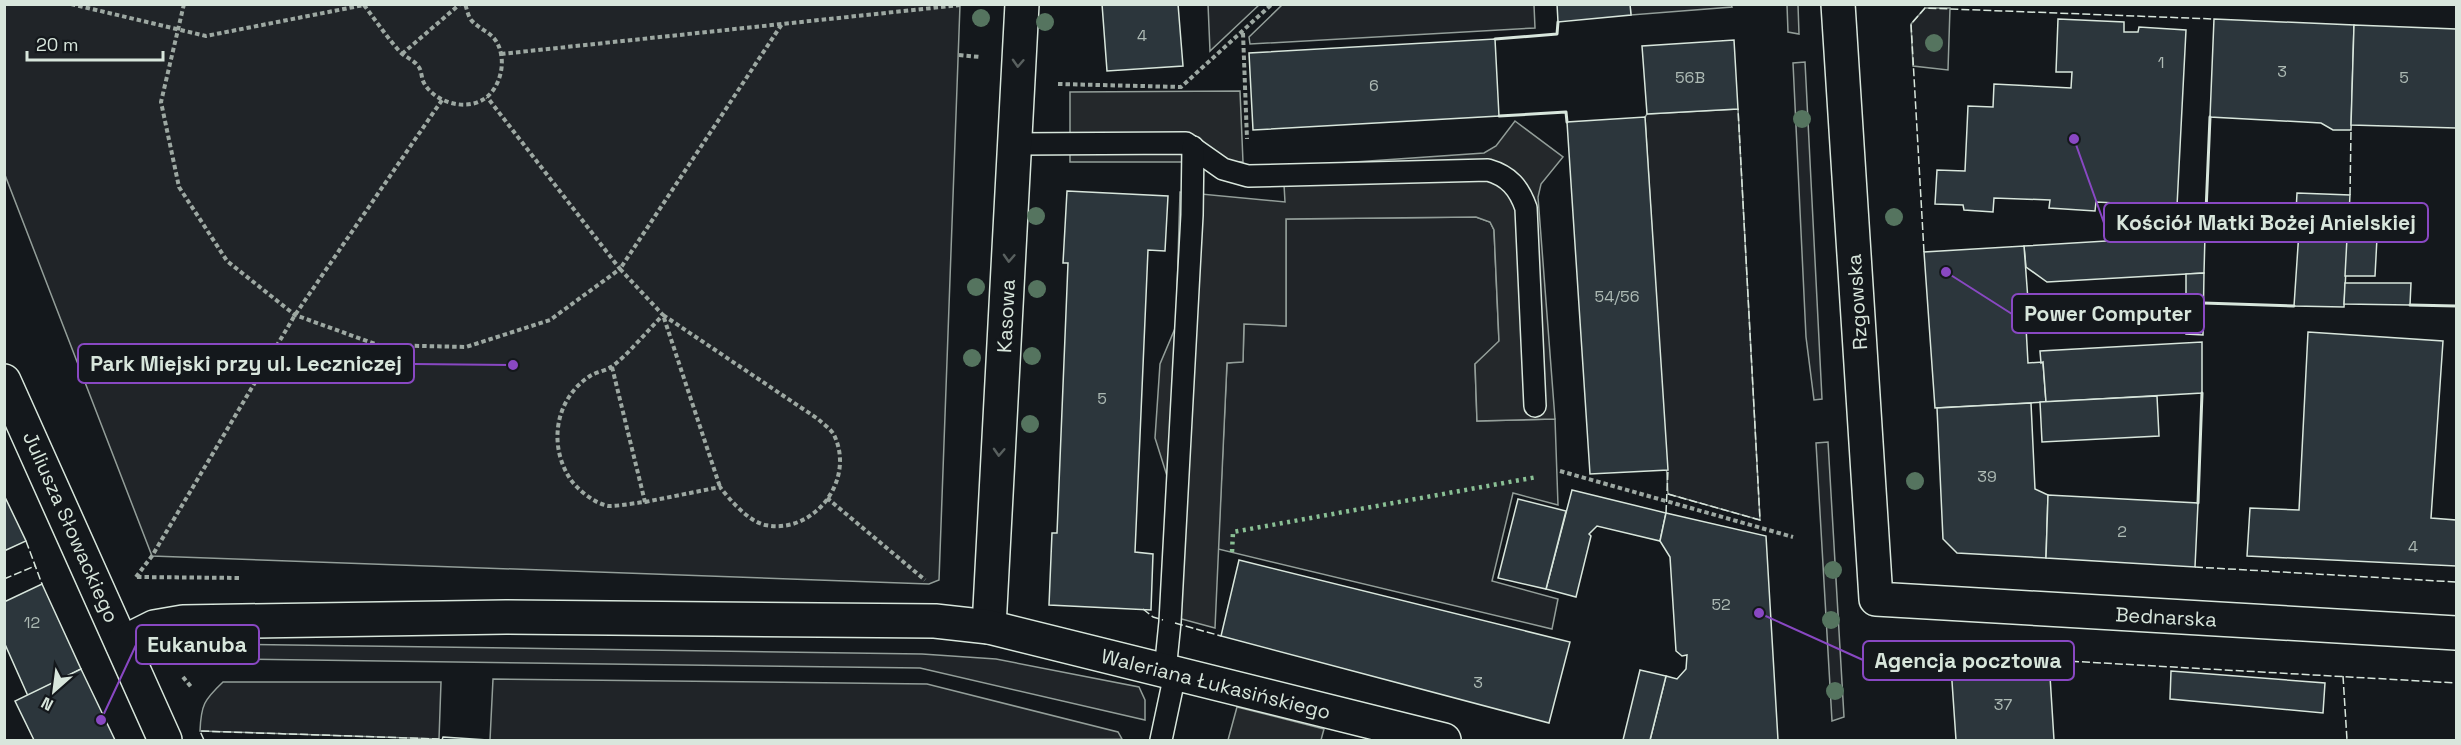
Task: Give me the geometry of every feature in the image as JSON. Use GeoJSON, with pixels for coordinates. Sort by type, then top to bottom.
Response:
{"type":"FeatureCollection","features":[{"type":"Feature","properties":{"kind":"street","name":"Kasowa"},"geometry":{"type":"LineString","coordinates":[[974,625],[1015,144],[1022,4]]}},
{"type":"Feature","properties":{"kind":"street","name":"Rzgowska"},"geometry":{"type":"LineString","coordinates":[[1838,4],[1876,599]]}},
{"type":"Feature","properties":{"kind":"street","name":"Juliusza Słowackiego"},"geometry":{"type":"LineString","coordinates":[[4,381],[165,741]]}},
{"type":"Feature","properties":{"kind":"street","name":"Bednarska"},"geometry":{"type":"LineString","coordinates":[[1876,599],[2457,633]]}},
{"type":"Feature","properties":{"kind":"street","name":"Waleriana Łukasińskiego"},"geometry":{"type":"LineString","coordinates":[[116,628],[154,627],[195,622],[506,616],[935,621],[974,625],[1444,741]]}},
{"type":"Feature","properties":{"kind":"lane"},"geometry":{"type":"LineString","coordinates":[[1015,144],[1180,143],[1193,147],[1223,169],[1248,176],[1488,170],[1507,177],[1520,192],[1526,208],[1535,406]]}},
{"type":"Feature","properties":{"kind":"lane"},"geometry":{"type":"LineString","coordinates":[[1161,741],[1170,673],[1170,622],[1192,214],[1193,147]]}},
{"type":"Feature","properties":{"kind":"path"},"geometry":{"type":"LineString","coordinates":[[71,4],[206,36],[364,5],[402,54],[418,65],[423,81],[431,93],[454,104],[468,104],[487,97],[499,80],[502,67],[501,54],[496,41],[488,31],[471,20],[465,4]]}},
{"type":"Feature","properties":{"kind":"path"},"geometry":{"type":"LineString","coordinates":[[184,4],[161,102],[179,187],[227,261],[296,315],[378,345],[466,347],[550,320],[620,269],[782,24]]}},
{"type":"Feature","properties":{"kind":"path"},"geometry":{"type":"LineString","coordinates":[[402,54],[460,4]]}},
{"type":"Feature","properties":{"kind":"path"},"geometry":{"type":"LineString","coordinates":[[960,55],[994,58],[1017,82],[1181,87],[1243,33],[1272,4]]}},
{"type":"Feature","properties":{"kind":"path"},"geometry":{"type":"LineString","coordinates":[[501,54],[960,5]]}},
{"type":"Feature","properties":{"kind":"path"},"geometry":{"type":"LineString","coordinates":[[1243,33],[1248,176]]}},
{"type":"Feature","properties":{"kind":"path"},"geometry":{"type":"LineString","coordinates":[[487,97],[620,269],[663,315],[818,419],[834,433],[840,452],[840,475],[820,509],[803,520],[784,525],[764,525],[732,502],[720,487],[663,315]]}},
{"type":"Feature","properties":{"kind":"path"},"geometry":{"type":"LineString","coordinates":[[116,628],[152,556],[296,315],[442,100]]}},
{"type":"Feature","properties":{"kind":"path"},"geometry":{"type":"LineString","coordinates":[[663,315],[612,367],[590,376],[573,392],[561,412],[556,435],[559,458],[570,479],[586,496],[607,506],[645,502],[720,487]]}},
{"type":"Feature","properties":{"kind":"path"},"geometry":{"type":"LineString","coordinates":[[612,367],[645,502]]}},
{"type":"Feature","properties":{"kind":"path"},"geometry":{"type":"LineString","coordinates":[[1560,471],[1793,537]]}},
{"type":"Feature","properties":{"kind":"path"},"geometry":{"type":"LineString","coordinates":[[827,498],[929,584],[945,592],[974,625]]}},
{"type":"Feature","properties":{"kind":"shaded area"},"geometry":{"type":"Polygon","coordinates":[[[5,4],[960,5],[939,580],[929,584],[152,556],[5,175],[5,4]]]}},
{"type":"Feature","properties":{"kind":"shaded area"},"geometry":{"type":"Polygon","coordinates":[[[1208,4],[1259,4],[1259,5],[1210,51],[1208,4]]]}},
{"type":"Feature","properties":{"kind":"shaded area"},"geometry":{"type":"Polygon","coordinates":[[[1731,4],[1732,7],[1631,15],[1630,5],[1731,4]]]}},
{"type":"Feature","properties":{"kind":"shaded area"},"geometry":{"type":"Polygon","coordinates":[[[1282,5],[1534,5],[1535,28],[1250,44],[1249,37],[1282,5]]]}},
{"type":"Feature","properties":{"kind":"shaded area"},"geometry":{"type":"Polygon","coordinates":[[[1787,5],[1798,5],[1799,34],[1788,32],[1787,5]]]}},
{"type":"Feature","properties":{"kind":"shaded area"},"geometry":{"type":"Polygon","coordinates":[[[1925,8],[1950,8],[1948,70],[1913,66],[1911,24],[1925,8]]]}},
{"type":"Feature","properties":{"kind":"shaded area"},"geometry":{"type":"Polygon","coordinates":[[[1805,62],[1822,399],[1814,400],[1806,337],[1793,63],[1805,62]]]}},
{"type":"Feature","properties":{"kind":"shaded area"},"geometry":{"type":"Polygon","coordinates":[[[1240,91],[1243,162],[1070,162],[1070,92],[1240,91]]]}},
{"type":"Feature","properties":{"kind":"shaded area"},"geometry":{"type":"Polygon","coordinates":[[[1738,109],[1760,520],[1668,494],[1645,117],[1647,114],[1738,109]]]}},
{"type":"Feature","properties":{"kind":"shaded area"},"geometry":{"type":"Polygon","coordinates":[[[1515,121],[1563,157],[1541,184],[1538,197],[1555,419],[1477,421],[1475,364],[1499,341],[1494,230],[1490,222],[1476,217],[1286,219],[1286,326],[1244,324],[1243,362],[1227,363],[1215,628],[1163,614],[1168,479],[1155,438],[1160,364],[1176,326],[1180,192],[1285,202],[1283,167],[1484,153],[1496,146],[1515,121]]]}},
{"type":"Feature","properties":{"kind":"shaded area"},"geometry":{"type":"Polygon","coordinates":[[[1476,217],[1490,222],[1494,230],[1499,342],[1475,364],[1477,421],[1555,419],[1558,505],[1513,493],[1492,581],[1558,599],[1552,629],[1218,549],[1227,363],[1243,361],[1244,323],[1286,326],[1286,219],[1476,217]]]}},
{"type":"Feature","properties":{"kind":"shaded area"},"geometry":{"type":"Polygon","coordinates":[[[1828,442],[1844,717],[1832,721],[1816,443],[1828,442]]]}},
{"type":"Feature","properties":{"kind":"shaded area"},"geometry":{"type":"Polygon","coordinates":[[[226,644],[922,654],[996,659],[1139,687],[1145,700],[1145,720],[920,668],[227,659],[226,644]]]}},
{"type":"Feature","properties":{"kind":"shaded area"},"geometry":{"type":"Polygon","coordinates":[[[493,679],[927,684],[1118,732],[1122,739],[490,740],[493,679]]]}},
{"type":"Feature","properties":{"kind":"shaded area"},"geometry":{"type":"Polygon","coordinates":[[[223,682],[441,682],[439,739],[200,731],[201,715],[205,703],[223,682]]]}},
{"type":"Feature","properties":{"kind":"shaded area"},"geometry":{"type":"Polygon","coordinates":[[[1237,707],[1324,729],[1321,740],[1228,740],[1237,707]]]}},
{"type":"Feature","properties":{"kind":"building"},"geometry":{"type":"Polygon","coordinates":[[[1102,4],[1178,4],[1183,66],[1107,71],[1102,4]]]}},
{"type":"Feature","properties":{"kind":"building"},"geometry":{"type":"Polygon","coordinates":[[[1557,4],[1630,4],[1631,15],[1558,22],[1557,4]]]}},
{"type":"Feature","properties":{"kind":"building"},"geometry":{"type":"Polygon","coordinates":[[[2058,19],[2124,22],[2124,32],[2138,32],[2139,27],[2186,30],[2177,206],[2096,202],[2095,211],[2049,208],[2050,200],[1994,198],[1993,212],[1964,210],[1963,205],[1935,204],[1937,170],[1965,171],[1968,106],[1993,107],[1994,84],[2071,88],[2072,72],[2056,72],[2058,19]]]}},
{"type":"Feature","properties":{"kind":"building"},"geometry":{"type":"Polygon","coordinates":[[[2214,19],[2354,25],[2351,130],[2333,130],[2321,123],[2210,117],[2214,19]]]}},
{"type":"Feature","properties":{"kind":"building"},"geometry":{"type":"Polygon","coordinates":[[[2354,25],[2456,29],[2456,128],[2351,125],[2354,25]]]}},
{"type":"Feature","properties":{"kind":"building"},"geometry":{"type":"Polygon","coordinates":[[[1495,39],[1499,116],[1253,130],[1249,53],[1495,39]]]}},
{"type":"Feature","properties":{"kind":"building"},"geometry":{"type":"Polygon","coordinates":[[[1734,40],[1738,109],[1647,114],[1642,46],[1734,40]]]}},
{"type":"Feature","properties":{"kind":"building"},"geometry":{"type":"Polygon","coordinates":[[[1645,117],[1668,470],[1590,474],[1567,122],[1645,117]]]}},
{"type":"Feature","properties":{"kind":"building"},"geometry":{"type":"Polygon","coordinates":[[[1067,191],[1168,196],[1165,251],[1148,250],[1135,552],[1153,554],[1151,610],[1049,605],[1052,533],[1057,533],[1068,263],[1063,263],[1067,191]]]}},
{"type":"Feature","properties":{"kind":"building"},"geometry":{"type":"Polygon","coordinates":[[[2297,193],[2350,195],[2344,307],[2294,306],[2299,231],[2295,231],[2297,193]]]}},
{"type":"Feature","properties":{"kind":"building"},"geometry":{"type":"Polygon","coordinates":[[[2205,235],[2204,273],[2047,282],[2026,267],[2024,246],[2205,235]]]}},
{"type":"Feature","properties":{"kind":"building"},"geometry":{"type":"Polygon","coordinates":[[[2347,238],[2377,238],[2375,276],[2345,276],[2347,238]]]}},
{"type":"Feature","properties":{"kind":"building"},"geometry":{"type":"Polygon","coordinates":[[[2024,246],[2030,327],[2026,327],[2028,363],[2043,362],[2046,402],[1935,408],[1924,252],[2024,246]]]}},
{"type":"Feature","properties":{"kind":"building"},"geometry":{"type":"Polygon","coordinates":[[[2204,273],[2203,335],[2186,334],[2186,274],[2204,273]]]}},
{"type":"Feature","properties":{"kind":"building"},"geometry":{"type":"Polygon","coordinates":[[[2345,283],[2411,283],[2410,305],[2344,304],[2345,283]]]}},
{"type":"Feature","properties":{"kind":"building"},"geometry":{"type":"Polygon","coordinates":[[[2308,332],[2443,341],[2431,518],[2456,520],[2456,566],[2247,556],[2250,508],[2299,510],[2308,332]]]}},
{"type":"Feature","properties":{"kind":"building"},"geometry":{"type":"Polygon","coordinates":[[[2202,342],[2202,393],[2046,402],[2040,351],[2202,342]]]}},
{"type":"Feature","properties":{"kind":"building"},"geometry":{"type":"Polygon","coordinates":[[[2157,396],[2159,436],[2042,442],[2040,402],[2157,396]]]}},
{"type":"Feature","properties":{"kind":"building"},"geometry":{"type":"Polygon","coordinates":[[[2031,403],[2035,489],[2048,495],[2046,558],[1957,553],[1943,539],[1937,408],[2031,403]]]}},
{"type":"Feature","properties":{"kind":"building"},"geometry":{"type":"Polygon","coordinates":[[[1572,490],[1666,513],[1660,541],[1597,526],[1589,534],[1591,536],[1576,597],[1546,589],[1572,490]]]}},
{"type":"Feature","properties":{"kind":"building"},"geometry":{"type":"Polygon","coordinates":[[[4,495],[26,541],[4,551],[4,495]]]}},
{"type":"Feature","properties":{"kind":"building"},"geometry":{"type":"Polygon","coordinates":[[[2048,495],[2198,503],[2195,567],[2046,558],[2048,495]]]}},
{"type":"Feature","properties":{"kind":"building"},"geometry":{"type":"Polygon","coordinates":[[[1518,499],[1566,511],[1546,589],[1498,578],[1518,499]]]}},
{"type":"Feature","properties":{"kind":"building"},"geometry":{"type":"Polygon","coordinates":[[[1666,513],[1766,536],[1778,740],[1650,740],[1666,676],[1677,679],[1686,669],[1687,655],[1682,656],[1676,651],[1670,557],[1660,541],[1666,513]]]}},
{"type":"Feature","properties":{"kind":"building"},"geometry":{"type":"Polygon","coordinates":[[[1239,560],[1570,642],[1549,723],[1221,636],[1239,560]]]}},
{"type":"Feature","properties":{"kind":"building"},"geometry":{"type":"Polygon","coordinates":[[[42,584],[81,669],[28,696],[4,642],[4,602],[42,584]]]}},
{"type":"Feature","properties":{"kind":"building"},"geometry":{"type":"Polygon","coordinates":[[[1967,650],[2049,660],[2054,740],[1956,740],[1951,667],[1967,650]]]}},
{"type":"Feature","properties":{"kind":"building"},"geometry":{"type":"Polygon","coordinates":[[[81,669],[115,740],[34,740],[15,701],[81,669]]]}},
{"type":"Feature","properties":{"kind":"building"},"geometry":{"type":"Polygon","coordinates":[[[1640,670],[1666,676],[1650,740],[1623,740],[1640,670]]]}},
{"type":"Feature","properties":{"kind":"building"},"geometry":{"type":"Polygon","coordinates":[[[2171,671],[2325,683],[2323,713],[2170,699],[2171,671]]]}},
{"type":"Feature","properties":{"kind":"building"},"geometry":{"type":"Polygon","coordinates":[[[443,737],[488,740],[442,740],[443,737]]]}},
{"type":"Feature","properties":{"kind":"hedge"},"geometry":{"type":"LineString","coordinates":[[1232,552],[1233,532],[1537,477]]}},
{"type":"Feature","properties":{"kind":"fence"},"geometry":{"type":"LineString","coordinates":[[1924,252],[1911,24],[1925,8],[2214,19]]}},
{"type":"Feature","properties":{"kind":"fence"},"geometry":{"type":"LineString","coordinates":[[1668,494],[1760,520],[1738,109]]}},
{"type":"Feature","properties":{"kind":"fence"},"geometry":{"type":"LineString","coordinates":[[2350,195],[2351,130]]}},
{"type":"Feature","properties":{"kind":"fence"},"geometry":{"type":"LineString","coordinates":[[1666,513],[1668,470]]}},
{"type":"Feature","properties":{"kind":"fence"},"geometry":{"type":"LineString","coordinates":[[26,541],[42,584]]}},
{"type":"Feature","properties":{"kind":"fence"},"geometry":{"type":"LineString","coordinates":[[4,579],[35,566]]}},
{"type":"Feature","properties":{"kind":"fence"},"geometry":{"type":"LineString","coordinates":[[2195,567],[2456,582]]}},
{"type":"Feature","properties":{"kind":"fence"},"geometry":{"type":"LineString","coordinates":[[1143,609],[1153,617],[1163,620]]}},
{"type":"Feature","properties":{"kind":"fence"},"geometry":{"type":"LineString","coordinates":[[1175,623],[1221,636]]}},
{"type":"Feature","properties":{"kind":"fence"},"geometry":{"type":"LineString","coordinates":[[2049,660],[2456,683]]}},
{"type":"Feature","properties":{"kind":"fence"},"geometry":{"type":"LineString","coordinates":[[2343,676],[2347,740]]}},
{"type":"Feature","properties":{"kind":"fence"},"geometry":{"type":"LineString","coordinates":[[204,740],[200,731],[439,740]]}},
{"type":"Feature","properties":{"kind":"fence"},"geometry":{"type":"LineString","coordinates":[[490,740],[502,740]]}},
{"type":"Feature","properties":{"kind":"wall"},"geometry":{"type":"LineString","coordinates":[[1495,39],[1557,34],[1558,22]]}},
{"type":"Feature","properties":{"kind":"wall"},"geometry":{"type":"LineString","coordinates":[[1499,116],[1566,112],[1567,122]]}},
{"type":"Feature","properties":{"kind":"wall"},"geometry":{"type":"LineString","coordinates":[[2205,235],[2210,117]]}},
{"type":"Feature","properties":{"kind":"wall"},"geometry":{"type":"LineString","coordinates":[[2203,303],[2294,306]]}},
{"type":"Feature","properties":{"kind":"wall"},"geometry":{"type":"LineString","coordinates":[[2410,305],[2456,306]]}},
{"type":"Feature","properties":{"kind":"wall"},"geometry":{"type":"LineString","coordinates":[[2198,503],[2202,393]]}},
{"type":"Feature","properties":{"kind":"place","name":"Kościół Matki Bożej Anielskiej"},"geometry":{"type":"Point","coordinates":[2074,139]}},
{"type":"Feature","properties":{"kind":"place","name":"Power Computer"},"geometry":{"type":"Point","coordinates":[1946,272]}},
{"type":"Feature","properties":{"kind":"place","name":"Park Miejski przy ul. Leczniczej"},"geometry":{"type":"Point","coordinates":[513,365]}},
{"type":"Feature","properties":{"kind":"place","name":"Agencja pocztowa"},"geometry":{"type":"Point","coordinates":[1759,613]}},
{"type":"Feature","properties":{"kind":"place","name":"Eukanuba"},"geometry":{"type":"Point","coordinates":[101,720]}}]}
